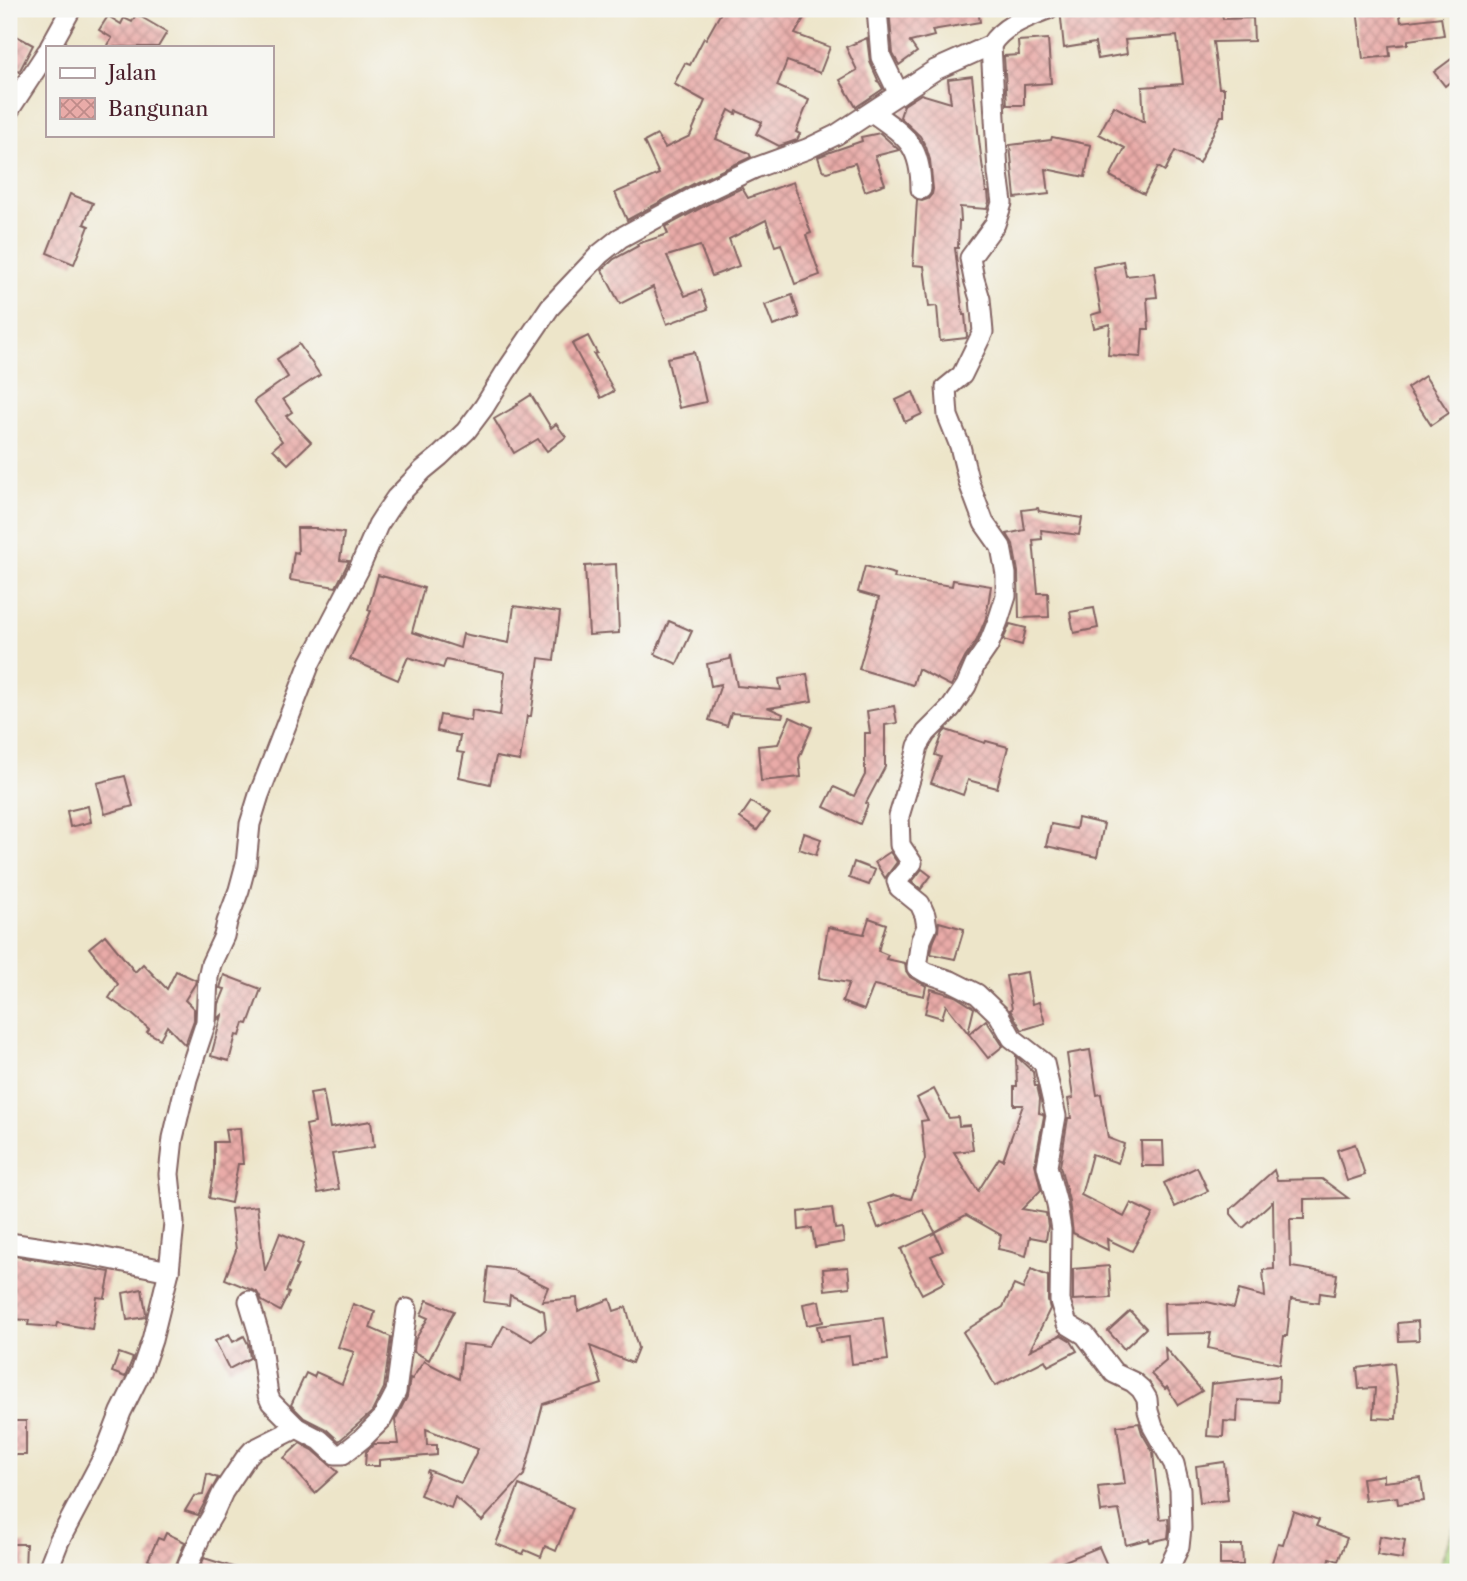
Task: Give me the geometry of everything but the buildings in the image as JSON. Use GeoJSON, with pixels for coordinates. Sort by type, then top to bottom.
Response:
{"type":"FeatureCollection","features":[{"type":"Feature","properties":{"kind":"street"},"geometry":{"type":"LineString","coordinates":[[51,46],[71,9]]}},
{"type":"Feature","properties":{"kind":"street"},"geometry":{"type":"LineString","coordinates":[[877,9],[881,57],[899,94]]}},
{"type":"Feature","properties":{"kind":"street"},"geometry":{"type":"LineString","coordinates":[[1048,9],[1025,18],[996,36],[991,45],[1002,203],[995,224],[970,258],[980,299],[983,332],[962,375],[946,388],[948,416],[960,446],[969,483],[984,523],[1001,547],[1006,574],[1006,596],[988,646],[975,665],[966,686],[918,746],[899,816],[900,845],[912,863],[897,881],[898,887],[920,904],[925,915],[927,927],[921,940],[916,967],[977,994],[999,1015],[1012,1038],[1044,1063],[1056,1116],[1047,1166],[1061,1230],[1060,1301],[1067,1324],[1085,1335],[1114,1373],[1133,1382],[1147,1399],[1153,1427],[1174,1464],[1180,1489],[1181,1528],[1179,1547],[1167,1572]]}},
{"type":"Feature","properties":{"kind":"street"},"geometry":{"type":"LineString","coordinates":[[49,1572],[59,1541],[99,1468],[121,1412],[141,1373],[152,1340],[169,1271],[174,1223],[169,1174],[173,1138],[187,1079],[206,1022],[211,964],[224,936],[239,890],[246,864],[250,824],[259,795],[300,687],[378,525],[396,498],[466,431],[551,307],[600,254],[620,238],[702,193],[836,135],[935,70],[991,45]]}},
{"type":"Feature","properties":{"kind":"street"},"geometry":{"type":"LineString","coordinates":[[9,110],[46,54]]}},
{"type":"Feature","properties":{"kind":"street"},"geometry":{"type":"LineString","coordinates":[[872,113],[906,139],[915,150],[921,172],[921,189]]}},
{"type":"Feature","properties":{"kind":"street"},"geometry":{"type":"LineString","coordinates":[[9,1243],[90,1255],[169,1271]]}},
{"type":"Feature","properties":{"kind":"street"},"geometry":{"type":"LineString","coordinates":[[250,1301],[271,1402],[297,1428],[320,1440],[335,1454],[342,1454],[382,1419],[396,1392],[407,1309]]}},
{"type":"Feature","properties":{"kind":"street"},"geometry":{"type":"LineString","coordinates":[[185,1572],[223,1493],[245,1459],[253,1450],[297,1428]]}},
{"type":"Feature","properties":{"kind":"green space"},"geometry":{"type":"Polygon","coordinates":[[[1458,1516],[1458,1572],[1437,1572],[1458,1516]]]}}]}
